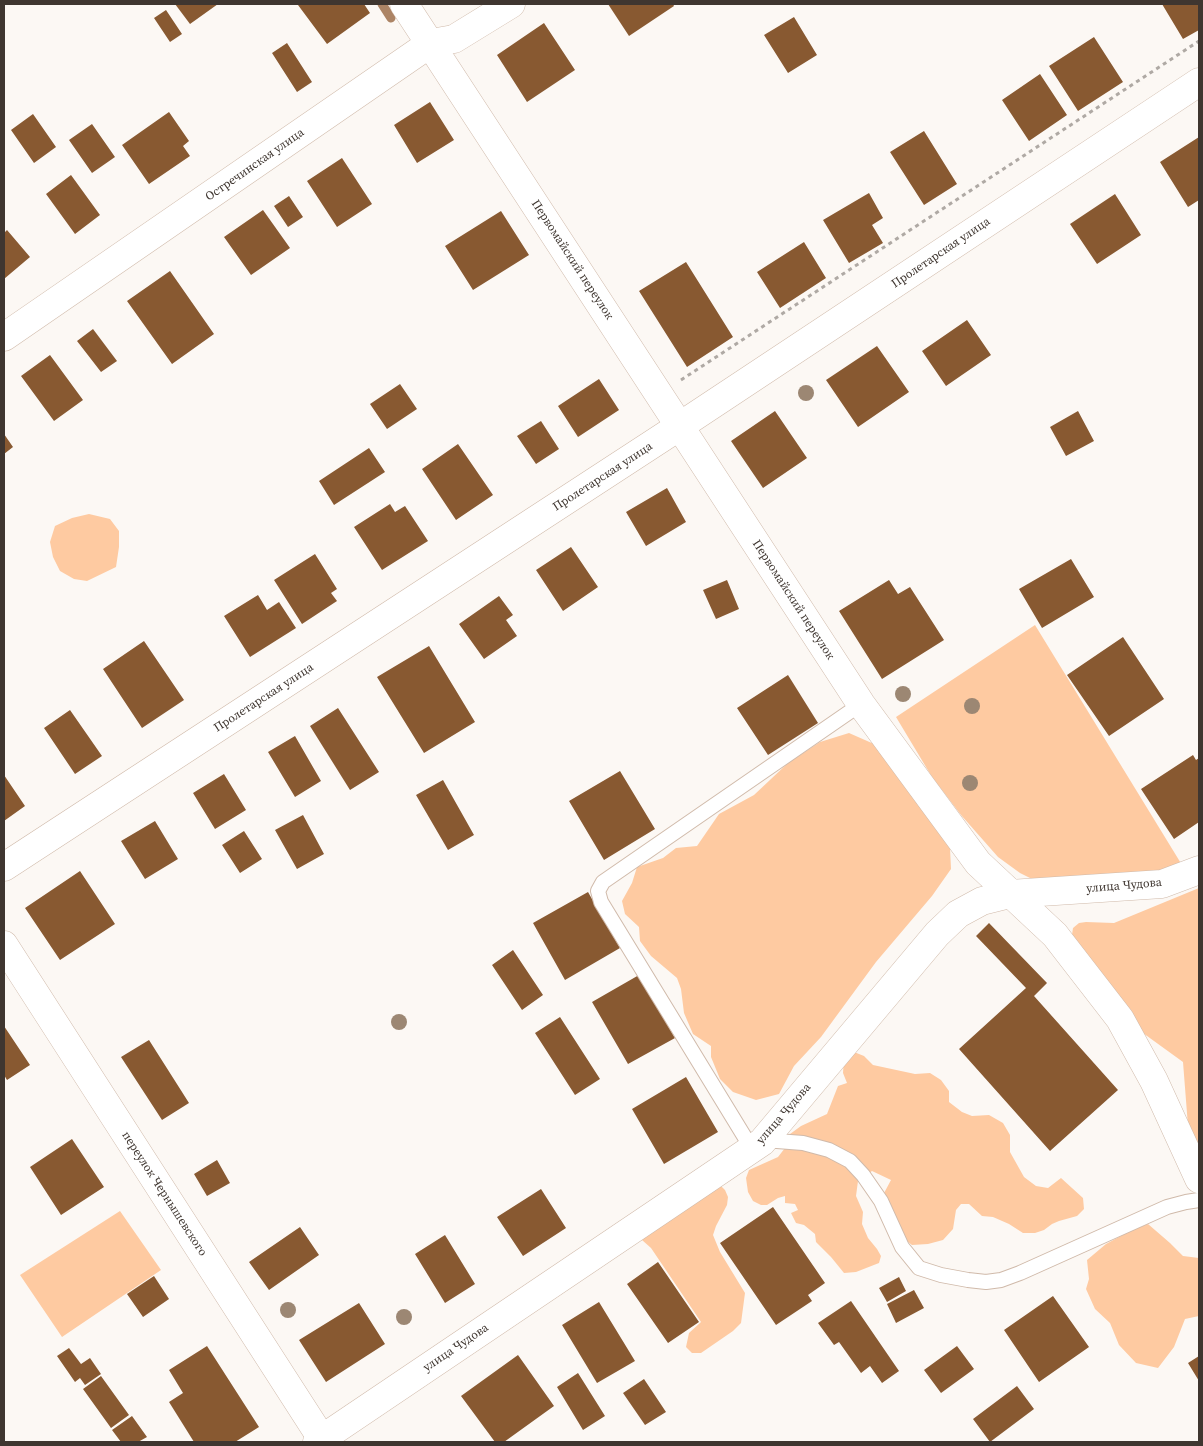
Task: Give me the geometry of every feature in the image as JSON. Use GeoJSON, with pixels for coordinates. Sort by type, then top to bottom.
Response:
{"type":"FeatureCollection","features":[{"type":"Feature","properties":{"kind":"street","name":"Первомайский переулок"},"geometry":{"type":"LineString","coordinates":[[404,4],[861,704],[978,863],[1055,935],[1120,1019],[1154,1081],[1199,1179]]}},
{"type":"Feature","properties":{"kind":"street","name":"Остречинская улица"},"geometry":{"type":"LineString","coordinates":[[4,337],[431,43],[454,39],[511,4]]}},
{"type":"Feature","properties":{"kind":"street","name":"Пролетарская улица"},"geometry":{"type":"LineString","coordinates":[[4,867],[680,426],[1199,82]]}},
{"type":"Feature","properties":{"kind":"street","name":"улица Чудова"},"geometry":{"type":"LineString","coordinates":[[321,1441],[758,1145],[937,934],[958,914],[982,901],[1010,894],[1162,884],[1199,870]]}},
{"type":"Feature","properties":{"kind":"street","name":"переулок Чернышевского"},"geometry":{"type":"LineString","coordinates":[[4,945],[321,1441]]}},
{"type":"Feature","properties":{"kind":"lane"},"geometry":{"type":"LineString","coordinates":[[861,704],[603,882],[598,891],[607,910],[758,1145],[803,1143],[829,1150],[850,1161],[882,1201],[902,1247],[918,1268],[968,1280],[986,1282],[1020,1274],[1167,1207],[1199,1200]]}},
{"type":"Feature","properties":{"kind":"path"},"geometry":{"type":"LineString","coordinates":[[659,394],[1199,41]]}},
{"type":"Feature","properties":{"kind":"shaded area"},"geometry":{"type":"Polygon","coordinates":[[[89,514],[110,519],[119,531],[119,547],[116,567],[87,581],[74,579],[60,571],[53,557],[50,542],[55,526],[72,518],[89,514]]]}},
{"type":"Feature","properties":{"kind":"shaded area"},"geometry":{"type":"Polygon","coordinates":[[[1035,625],[1182,865],[1149,874],[1036,881],[1020,873],[998,857],[961,815],[932,777],[896,717],[1035,625]]]}},
{"type":"Feature","properties":{"kind":"shaded area"},"geometry":{"type":"Polygon","coordinates":[[[849,733],[874,744],[936,819],[950,848],[951,869],[932,896],[876,962],[821,1037],[794,1066],[779,1094],[756,1100],[733,1092],[720,1079],[711,1057],[711,1046],[693,1034],[684,1013],[681,989],[677,978],[651,956],[640,941],[639,927],[625,914],[622,901],[632,883],[637,867],[663,858],[676,848],[697,846],[719,814],[754,795],[788,763],[820,742],[849,733]]]}},
{"type":"Feature","properties":{"kind":"shaded area"},"geometry":{"type":"Polygon","coordinates":[[[1199,888],[1199,1155],[1188,1126],[1183,1062],[1136,1028],[1072,935],[1073,928],[1079,923],[1114,923],[1199,888]]]}},
{"type":"Feature","properties":{"kind":"shaded area"},"geometry":{"type":"Polygon","coordinates":[[[854,1052],[864,1056],[873,1065],[915,1074],[930,1073],[941,1080],[949,1091],[949,1102],[962,1112],[972,1116],[989,1115],[1003,1123],[1010,1135],[1010,1152],[1024,1177],[1036,1186],[1048,1188],[1061,1178],[1083,1198],[1084,1209],[1077,1216],[1059,1221],[1044,1230],[1035,1233],[1023,1233],[993,1217],[982,1216],[969,1204],[961,1204],[956,1210],[953,1229],[943,1240],[928,1244],[912,1245],[903,1238],[883,1195],[891,1180],[872,1171],[858,1181],[856,1196],[863,1212],[862,1224],[868,1238],[881,1256],[879,1263],[856,1272],[844,1273],[816,1242],[815,1234],[804,1225],[796,1223],[791,1213],[798,1210],[795,1204],[785,1203],[785,1196],[767,1205],[761,1205],[753,1201],[748,1192],[746,1178],[749,1170],[778,1157],[785,1148],[790,1134],[801,1126],[827,1114],[838,1086],[847,1083],[843,1073],[844,1058],[854,1052]]]}},
{"type":"Feature","properties":{"kind":"shaded area"},"geometry":{"type":"Polygon","coordinates":[[[718,1183],[725,1190],[728,1197],[727,1205],[713,1235],[720,1252],[745,1293],[741,1323],[733,1331],[701,1353],[692,1353],[686,1347],[689,1333],[701,1322],[651,1248],[638,1239],[718,1183]]]}},
{"type":"Feature","properties":{"kind":"shaded area"},"geometry":{"type":"Polygon","coordinates":[[[120,1211],[161,1270],[62,1337],[20,1275],[120,1211]]]}},
{"type":"Feature","properties":{"kind":"shaded area"},"geometry":{"type":"Polygon","coordinates":[[[1148,1224],[1183,1256],[1199,1258],[1199,1316],[1185,1319],[1174,1347],[1158,1368],[1136,1363],[1119,1345],[1110,1323],[1095,1309],[1086,1289],[1089,1279],[1087,1260],[1106,1244],[1148,1224]]]}},
{"type":"Feature","properties":{"kind":"building"},"geometry":{"type":"Polygon","coordinates":[[[175,4],[218,4],[190,24],[175,4]]]}},
{"type":"Feature","properties":{"kind":"building"},"geometry":{"type":"Polygon","coordinates":[[[364,4],[370,13],[327,44],[298,5],[364,4]]]}},
{"type":"Feature","properties":{"kind":"building"},"geometry":{"type":"Polygon","coordinates":[[[608,4],[673,4],[674,6],[629,36],[608,4]]]}},
{"type":"Feature","properties":{"kind":"building"},"geometry":{"type":"Polygon","coordinates":[[[1162,4],[1199,4],[1199,30],[1183,39],[1162,4]]]}},
{"type":"Feature","properties":{"kind":"building"},"geometry":{"type":"Polygon","coordinates":[[[166,10],[182,34],[170,42],[154,18],[166,10]]]}},
{"type":"Feature","properties":{"kind":"building"},"geometry":{"type":"Polygon","coordinates":[[[794,17],[817,55],[788,73],[764,35],[794,17]]]}},
{"type":"Feature","properties":{"kind":"building"},"geometry":{"type":"Polygon","coordinates":[[[544,23],[575,70],[527,102],[497,55],[544,23]]]}},
{"type":"Feature","properties":{"kind":"building"},"geometry":{"type":"Polygon","coordinates":[[[1094,37],[1123,82],[1078,111],[1049,66],[1094,37]]]}},
{"type":"Feature","properties":{"kind":"building"},"geometry":{"type":"Polygon","coordinates":[[[287,43],[312,82],[297,92],[272,53],[287,43]]]}},
{"type":"Feature","properties":{"kind":"building"},"geometry":{"type":"Polygon","coordinates":[[[1040,74],[1067,115],[1029,141],[1002,100],[1040,74]]]}},
{"type":"Feature","properties":{"kind":"building"},"geometry":{"type":"Polygon","coordinates":[[[430,102],[454,140],[417,163],[394,125],[430,102]]]}},
{"type":"Feature","properties":{"kind":"building"},"geometry":{"type":"Polygon","coordinates":[[[169,112],[189,141],[183,146],[190,156],[149,184],[122,145],[169,112]]]}},
{"type":"Feature","properties":{"kind":"building"},"geometry":{"type":"Polygon","coordinates":[[[33,114],[56,147],[34,163],[11,130],[33,114]]]}},
{"type":"Feature","properties":{"kind":"building"},"geometry":{"type":"Polygon","coordinates":[[[92,124],[115,157],[92,173],[69,140],[92,124]]]}},
{"type":"Feature","properties":{"kind":"building"},"geometry":{"type":"Polygon","coordinates":[[[924,131],[957,184],[924,205],[890,152],[924,131]]]}},
{"type":"Feature","properties":{"kind":"building"},"geometry":{"type":"Polygon","coordinates":[[[1199,137],[1199,200],[1188,207],[1160,162],[1199,137]]]}},
{"type":"Feature","properties":{"kind":"building"},"geometry":{"type":"Polygon","coordinates":[[[342,158],[372,204],[337,227],[307,181],[342,158]]]}},
{"type":"Feature","properties":{"kind":"building"},"geometry":{"type":"Polygon","coordinates":[[[71,175],[100,215],[75,234],[46,194],[71,175]]]}},
{"type":"Feature","properties":{"kind":"building"},"geometry":{"type":"Polygon","coordinates":[[[869,193],[883,218],[872,225],[883,243],[849,263],[823,220],[869,193]]]}},
{"type":"Feature","properties":{"kind":"building"},"geometry":{"type":"Polygon","coordinates":[[[1115,194],[1141,235],[1097,264],[1070,224],[1115,194]]]}},
{"type":"Feature","properties":{"kind":"building"},"geometry":{"type":"Polygon","coordinates":[[[289,196],[303,217],[288,227],[274,206],[289,196]]]}},
{"type":"Feature","properties":{"kind":"building"},"geometry":{"type":"Polygon","coordinates":[[[263,210],[290,248],[251,275],[224,237],[263,210]]]}},
{"type":"Feature","properties":{"kind":"building"},"geometry":{"type":"Polygon","coordinates":[[[501,211],[529,255],[473,290],[445,246],[501,211]]]}},
{"type":"Feature","properties":{"kind":"building"},"geometry":{"type":"Polygon","coordinates":[[[7,230],[30,257],[4,279],[4,233],[7,230]]]}},
{"type":"Feature","properties":{"kind":"building"},"geometry":{"type":"Polygon","coordinates":[[[804,242],[826,278],[780,308],[757,272],[804,242]]]}},
{"type":"Feature","properties":{"kind":"building"},"geometry":{"type":"Polygon","coordinates":[[[686,262],[733,337],[687,367],[639,291],[686,262]]]}},
{"type":"Feature","properties":{"kind":"building"},"geometry":{"type":"Polygon","coordinates":[[[170,271],[214,334],[172,364],[127,301],[170,271]]]}},
{"type":"Feature","properties":{"kind":"building"},"geometry":{"type":"Polygon","coordinates":[[[967,320],[991,355],[946,386],[922,351],[967,320]]]}},
{"type":"Feature","properties":{"kind":"building"},"geometry":{"type":"Polygon","coordinates":[[[93,329],[117,361],[101,372],[77,341],[93,329]]]}},
{"type":"Feature","properties":{"kind":"building"},"geometry":{"type":"Polygon","coordinates":[[[877,346],[909,392],[858,427],[826,380],[877,346]]]}},
{"type":"Feature","properties":{"kind":"building"},"geometry":{"type":"Polygon","coordinates":[[[50,355],[83,400],[54,421],[21,376],[50,355]]]}},
{"type":"Feature","properties":{"kind":"building"},"geometry":{"type":"Polygon","coordinates":[[[599,379],[619,410],[578,437],[558,406],[599,379]]]}},
{"type":"Feature","properties":{"kind":"building"},"geometry":{"type":"Polygon","coordinates":[[[400,384],[417,409],[387,429],[370,404],[400,384]]]}},
{"type":"Feature","properties":{"kind":"building"},"geometry":{"type":"Polygon","coordinates":[[[775,411],[807,458],[763,488],[731,441],[775,411]]]}},
{"type":"Feature","properties":{"kind":"building"},"geometry":{"type":"Polygon","coordinates":[[[1078,411],[1094,441],[1066,456],[1050,427],[1078,411]]]}},
{"type":"Feature","properties":{"kind":"building"},"geometry":{"type":"Polygon","coordinates":[[[541,421],[559,449],[536,464],[517,436],[541,421]]]}},
{"type":"Feature","properties":{"kind":"building"},"geometry":{"type":"Polygon","coordinates":[[[4,434],[13,447],[4,454],[4,434]]]}},
{"type":"Feature","properties":{"kind":"building"},"geometry":{"type":"Polygon","coordinates":[[[458,444],[493,495],[456,520],[422,469],[458,444]]]}},
{"type":"Feature","properties":{"kind":"building"},"geometry":{"type":"Polygon","coordinates":[[[369,448],[385,472],[334,505],[319,481],[369,448]]]}},
{"type":"Feature","properties":{"kind":"building"},"geometry":{"type":"Polygon","coordinates":[[[667,488],[686,522],[646,546],[626,512],[667,488]]]}},
{"type":"Feature","properties":{"kind":"building"},"geometry":{"type":"Polygon","coordinates":[[[390,504],[395,512],[405,506],[428,541],[382,570],[354,527],[390,504]]]}},
{"type":"Feature","properties":{"kind":"building"},"geometry":{"type":"Polygon","coordinates":[[[571,547],[598,587],[563,611],[536,570],[571,547]]]}},
{"type":"Feature","properties":{"kind":"building"},"geometry":{"type":"Polygon","coordinates":[[[315,554],[337,589],[331,593],[337,601],[302,624],[274,580],[315,554]]]}},
{"type":"Feature","properties":{"kind":"building"},"geometry":{"type":"Polygon","coordinates":[[[1071,559],[1094,597],[1042,628],[1019,589],[1071,559]]]}},
{"type":"Feature","properties":{"kind":"building"},"geometry":{"type":"Polygon","coordinates":[[[727,580],[739,609],[716,619],[703,590],[727,580]]]}},
{"type":"Feature","properties":{"kind":"building"},"geometry":{"type":"Polygon","coordinates":[[[889,580],[898,594],[910,587],[944,640],[882,679],[839,611],[889,580]]]}},
{"type":"Feature","properties":{"kind":"building"},"geometry":{"type":"Polygon","coordinates":[[[258,595],[267,610],[279,602],[296,628],[250,657],[224,616],[258,595]]]}},
{"type":"Feature","properties":{"kind":"building"},"geometry":{"type":"Polygon","coordinates":[[[499,596],[513,615],[506,620],[517,636],[484,659],[459,624],[499,596]]]}},
{"type":"Feature","properties":{"kind":"building"},"geometry":{"type":"Polygon","coordinates":[[[1123,637],[1164,699],[1109,736],[1067,675],[1123,637]]]}},
{"type":"Feature","properties":{"kind":"building"},"geometry":{"type":"Polygon","coordinates":[[[144,641],[184,700],[142,728],[103,669],[144,641]]]}},
{"type":"Feature","properties":{"kind":"building"},"geometry":{"type":"Polygon","coordinates":[[[429,646],[475,722],[424,753],[377,677],[429,646]]]}},
{"type":"Feature","properties":{"kind":"building"},"geometry":{"type":"Polygon","coordinates":[[[788,675],[818,723],[768,755],[737,708],[788,675]]]}},
{"type":"Feature","properties":{"kind":"building"},"geometry":{"type":"Polygon","coordinates":[[[338,708],[379,772],[350,790],[310,726],[338,708]]]}},
{"type":"Feature","properties":{"kind":"building"},"geometry":{"type":"Polygon","coordinates":[[[70,710],[102,756],[75,774],[44,728],[70,710]]]}},
{"type":"Feature","properties":{"kind":"building"},"geometry":{"type":"Polygon","coordinates":[[[295,736],[321,781],[295,797],[268,752],[295,736]]]}},
{"type":"Feature","properties":{"kind":"building"},"geometry":{"type":"Polygon","coordinates":[[[1193,755],[1196,760],[1199,758],[1199,822],[1174,839],[1141,789],[1193,755]]]}},
{"type":"Feature","properties":{"kind":"building"},"geometry":{"type":"Polygon","coordinates":[[[620,771],[655,829],[604,860],[569,801],[620,771]]]}},
{"type":"Feature","properties":{"kind":"building"},"geometry":{"type":"Polygon","coordinates":[[[224,774],[246,810],[215,829],[193,793],[224,774]]]}},
{"type":"Feature","properties":{"kind":"building"},"geometry":{"type":"Polygon","coordinates":[[[4,775],[25,806],[4,821],[4,775]]]}},
{"type":"Feature","properties":{"kind":"building"},"geometry":{"type":"Polygon","coordinates":[[[443,780],[474,835],[448,850],[416,795],[443,780]]]}},
{"type":"Feature","properties":{"kind":"building"},"geometry":{"type":"Polygon","coordinates":[[[303,815],[324,854],[297,869],[275,830],[303,815]]]}},
{"type":"Feature","properties":{"kind":"building"},"geometry":{"type":"Polygon","coordinates":[[[155,821],[178,859],[145,879],[121,841],[155,821]]]}},
{"type":"Feature","properties":{"kind":"building"},"geometry":{"type":"Polygon","coordinates":[[[244,831],[262,859],[240,873],[222,845],[244,831]]]}},
{"type":"Feature","properties":{"kind":"building"},"geometry":{"type":"Polygon","coordinates":[[[80,871],[115,924],[60,960],[25,908],[80,871]]]}},
{"type":"Feature","properties":{"kind":"building"},"geometry":{"type":"Polygon","coordinates":[[[588,892],[620,948],[565,980],[533,923],[588,892]]]}},
{"type":"Feature","properties":{"kind":"building"},"geometry":{"type":"Polygon","coordinates":[[[989,923],[1047,983],[1034,996],[1118,1090],[1050,1151],[959,1049],[1026,988],[976,936],[989,923]]]}},
{"type":"Feature","properties":{"kind":"building"},"geometry":{"type":"Polygon","coordinates":[[[513,950],[543,995],[522,1010],[492,965],[513,950]]]}},
{"type":"Feature","properties":{"kind":"building"},"geometry":{"type":"Polygon","coordinates":[[[639,975],[675,1038],[628,1064],[592,1002],[639,975]]]}},
{"type":"Feature","properties":{"kind":"building"},"geometry":{"type":"Polygon","coordinates":[[[560,1017],[600,1079],[575,1095],[535,1033],[560,1017]]]}},
{"type":"Feature","properties":{"kind":"building"},"geometry":{"type":"Polygon","coordinates":[[[4,1026],[30,1065],[7,1080],[4,1075],[4,1026]]]}},
{"type":"Feature","properties":{"kind":"building"},"geometry":{"type":"Polygon","coordinates":[[[149,1040],[189,1103],[162,1120],[121,1057],[149,1040]]]}},
{"type":"Feature","properties":{"kind":"building"},"geometry":{"type":"Polygon","coordinates":[[[686,1077],[718,1132],[664,1164],[632,1109],[686,1077]]]}},
{"type":"Feature","properties":{"kind":"building"},"geometry":{"type":"Polygon","coordinates":[[[72,1139],[104,1187],[61,1215],[30,1167],[72,1139]]]}},
{"type":"Feature","properties":{"kind":"building"},"geometry":{"type":"Polygon","coordinates":[[[217,1160],[230,1183],[207,1196],[194,1174],[217,1160]]]}},
{"type":"Feature","properties":{"kind":"building"},"geometry":{"type":"Polygon","coordinates":[[[541,1189],[566,1228],[523,1256],[497,1217],[541,1189]]]}},
{"type":"Feature","properties":{"kind":"building"},"geometry":{"type":"Polygon","coordinates":[[[773,1207],[825,1283],[808,1295],[812,1301],[776,1325],[720,1243],[773,1207]]]}},
{"type":"Feature","properties":{"kind":"building"},"geometry":{"type":"Polygon","coordinates":[[[300,1227],[319,1255],[269,1290],[249,1262],[300,1227]]]}},
{"type":"Feature","properties":{"kind":"building"},"geometry":{"type":"Polygon","coordinates":[[[445,1235],[475,1284],[445,1303],[415,1254],[445,1235]]]}},
{"type":"Feature","properties":{"kind":"building"},"geometry":{"type":"Polygon","coordinates":[[[658,1262],[699,1322],[668,1343],[627,1284],[658,1262]]]}},
{"type":"Feature","properties":{"kind":"building"},"geometry":{"type":"Polygon","coordinates":[[[154,1276],[169,1299],[143,1317],[127,1294],[154,1276]]]}},
{"type":"Feature","properties":{"kind":"building"},"geometry":{"type":"Polygon","coordinates":[[[899,1277],[906,1291],[887,1302],[879,1288],[899,1277]]]}},
{"type":"Feature","properties":{"kind":"building"},"geometry":{"type":"Polygon","coordinates":[[[914,1290],[924,1308],[896,1323],[887,1304],[914,1290]]]}},
{"type":"Feature","properties":{"kind":"building"},"geometry":{"type":"Polygon","coordinates":[[[1053,1296],[1089,1347],[1039,1382],[1004,1330],[1053,1296]]]}},
{"type":"Feature","properties":{"kind":"building"},"geometry":{"type":"Polygon","coordinates":[[[851,1301],[899,1371],[882,1383],[870,1366],[861,1373],[839,1342],[834,1345],[818,1323],[851,1301]]]}},
{"type":"Feature","properties":{"kind":"building"},"geometry":{"type":"Polygon","coordinates":[[[599,1302],[635,1361],[597,1383],[562,1325],[599,1302]]]}},
{"type":"Feature","properties":{"kind":"building"},"geometry":{"type":"Polygon","coordinates":[[[359,1303],[385,1344],[326,1382],[299,1340],[359,1303]]]}},
{"type":"Feature","properties":{"kind":"building"},"geometry":{"type":"Polygon","coordinates":[[[207,1346],[259,1427],[235,1442],[194,1442],[169,1402],[183,1393],[169,1370],[207,1346]]]}},
{"type":"Feature","properties":{"kind":"building"},"geometry":{"type":"Polygon","coordinates":[[[957,1346],[974,1369],[941,1393],[924,1370],[957,1346]]]}},
{"type":"Feature","properties":{"kind":"building"},"geometry":{"type":"Polygon","coordinates":[[[69,1348],[81,1364],[90,1358],[101,1374],[85,1385],[80,1378],[75,1382],[57,1356],[69,1348]]]}},
{"type":"Feature","properties":{"kind":"building"},"geometry":{"type":"Polygon","coordinates":[[[518,1355],[554,1406],[504,1442],[495,1442],[461,1396],[518,1355]]]}},
{"type":"Feature","properties":{"kind":"building"},"geometry":{"type":"Polygon","coordinates":[[[1199,1356],[1199,1381],[1188,1363],[1199,1356]]]}},
{"type":"Feature","properties":{"kind":"building"},"geometry":{"type":"Polygon","coordinates":[[[578,1373],[605,1416],[583,1430],[557,1387],[578,1373]]]}},
{"type":"Feature","properties":{"kind":"building"},"geometry":{"type":"Polygon","coordinates":[[[101,1376],[129,1415],[111,1428],[83,1389],[101,1376]]]}},
{"type":"Feature","properties":{"kind":"building"},"geometry":{"type":"Polygon","coordinates":[[[644,1379],[666,1412],[645,1425],[623,1393],[644,1379]]]}},
{"type":"Feature","properties":{"kind":"building"},"geometry":{"type":"Polygon","coordinates":[[[1017,1386],[1034,1409],[990,1442],[973,1419],[1017,1386]]]}},
{"type":"Feature","properties":{"kind":"building"},"geometry":{"type":"Polygon","coordinates":[[[132,1416],[147,1437],[138,1442],[121,1442],[112,1430],[132,1416]]]}},
{"type":"Feature","properties":{"kind":"waterway"},"geometry":{"type":"LineString","coordinates":[[382,4],[391,18]]}}]}
